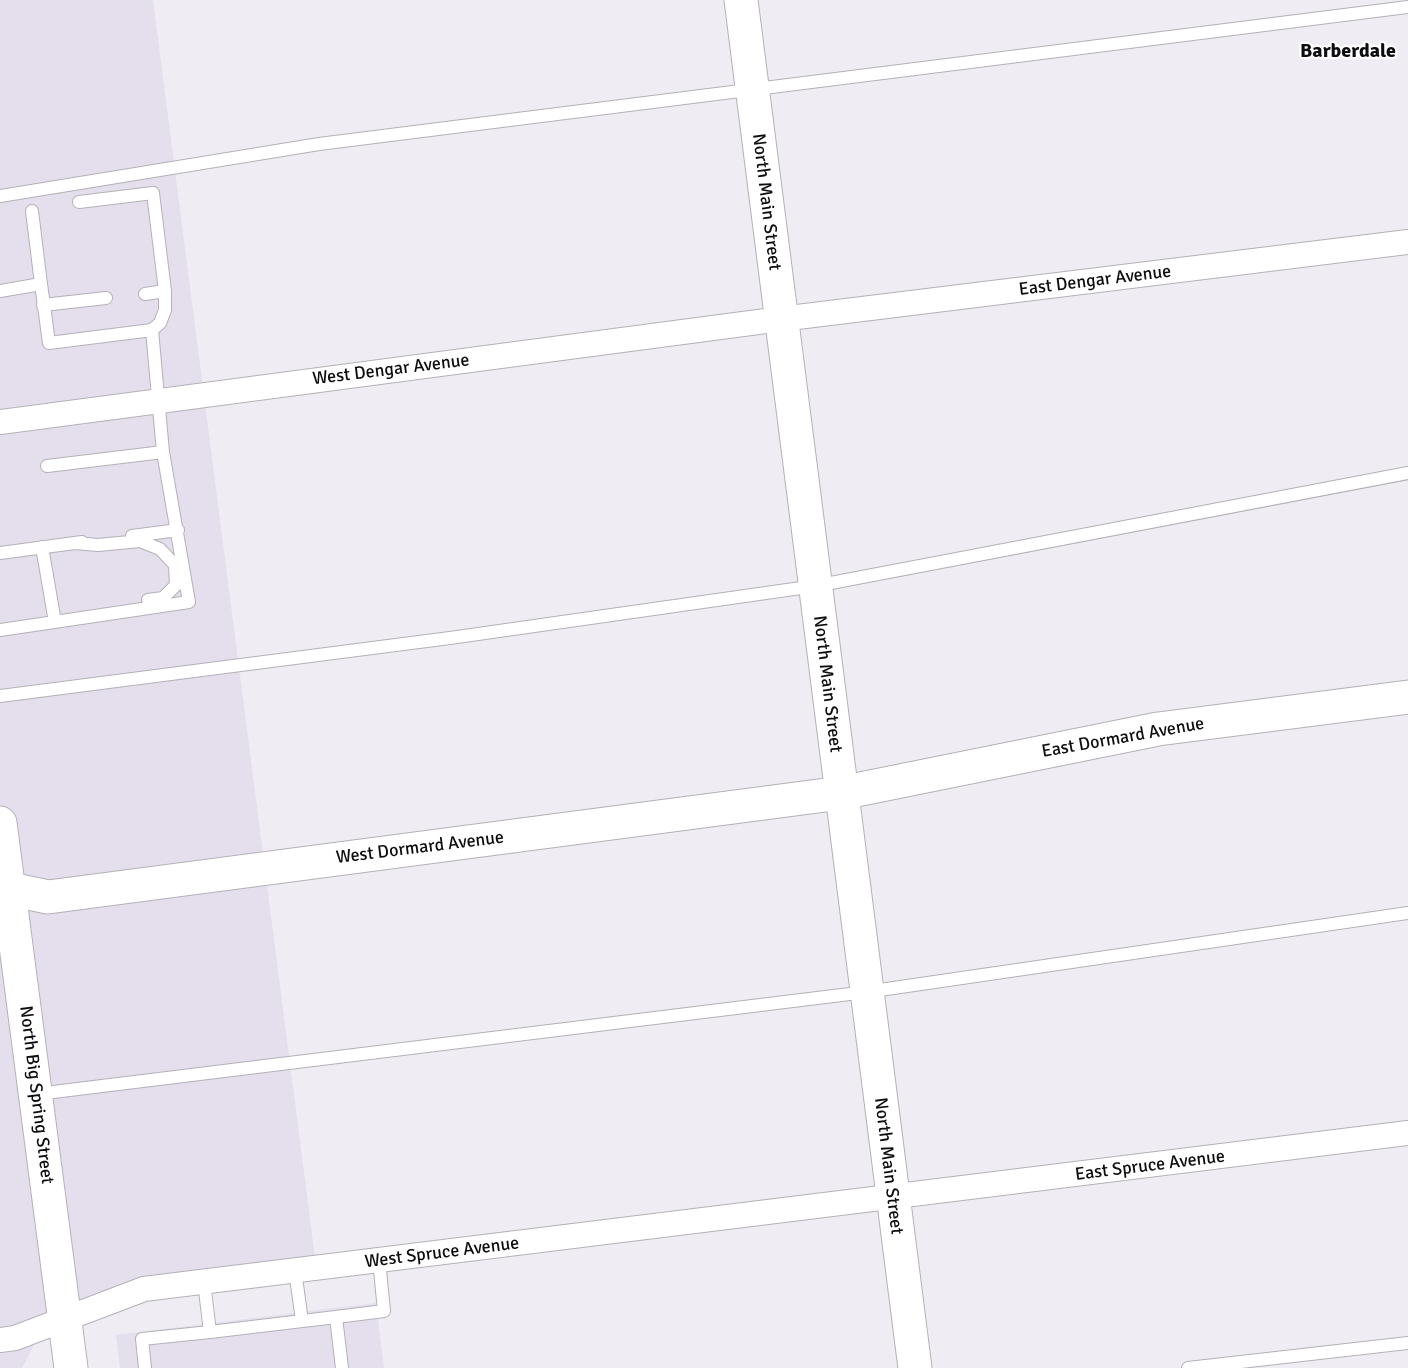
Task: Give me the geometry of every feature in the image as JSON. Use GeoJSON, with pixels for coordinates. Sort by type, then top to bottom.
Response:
{"type":"FeatureCollection","features":[{"type":"Feature","properties":{"kind":"main road","name":"North Main Street"},"geometry":{"type":"LineString","coordinates":[[741,0],[915,1368]]}},
{"type":"Feature","properties":{"kind":"main road","name":"East Dormard Avenue"},"geometry":{"type":"LineString","coordinates":[[841,793],[1158,729],[1408,697]]}},
{"type":"Feature","properties":{"kind":"main road","name":"West Dormard Avenue"},"geometry":{"type":"LineString","coordinates":[[4,888],[48,897],[841,793]]}},
{"type":"Feature","properties":{"kind":"main road","name":"North Big Spring Street"},"geometry":{"type":"LineString","coordinates":[[0,823],[4,888],[37,1094],[71,1368]]}},
{"type":"Feature","properties":{"kind":"street","name":"East Dengar Avenue"},"geometry":{"type":"LineString","coordinates":[[781,319],[1408,242]]}},
{"type":"Feature","properties":{"kind":"street","name":"West Dengar Avenue"},"geometry":{"type":"LineString","coordinates":[[0,422],[781,319]]}},
{"type":"Feature","properties":{"kind":"street","name":"East Spruce Avenue"},"geometry":{"type":"LineString","coordinates":[[892,1198],[1408,1133]]}},
{"type":"Feature","properties":{"kind":"street","name":"West Spruce Avenue"},"geometry":{"type":"LineString","coordinates":[[0,1340],[15,1338],[65,1320],[144,1288],[892,1198]]}},
{"type":"Feature","properties":{"kind":"lane"},"geometry":{"type":"LineString","coordinates":[[0,196],[319,144],[1408,7]]}},
{"type":"Feature","properties":{"kind":"lane"},"geometry":{"type":"LineString","coordinates":[[32,211],[49,343],[152,330],[160,323],[165,310],[165,291],[153,193],[79,202]]}},
{"type":"Feature","properties":{"kind":"lane"},"geometry":{"type":"LineString","coordinates":[[0,291],[41,284]]}},
{"type":"Feature","properties":{"kind":"lane"},"geometry":{"type":"LineString","coordinates":[[145,294],[165,291]]}},
{"type":"Feature","properties":{"kind":"lane"},"geometry":{"type":"LineString","coordinates":[[44,305],[106,298]]}},
{"type":"Feature","properties":{"kind":"lane"},"geometry":{"type":"LineString","coordinates":[[0,630],[189,602],[163,452],[152,330]]}},
{"type":"Feature","properties":{"kind":"lane"},"geometry":{"type":"LineString","coordinates":[[47,466],[163,452]]}},
{"type":"Feature","properties":{"kind":"lane"},"geometry":{"type":"LineString","coordinates":[[0,696],[450,638],[815,586],[1408,472]]}},
{"type":"Feature","properties":{"kind":"lane"},"geometry":{"type":"LineString","coordinates":[[0,553],[178,530]]}},
{"type":"Feature","properties":{"kind":"lane"},"geometry":{"type":"LineString","coordinates":[[75,543],[98,545],[140,541],[160,549],[176,565],[176,585],[163,598],[113,606],[107,615]]}},
{"type":"Feature","properties":{"kind":"lane"},"geometry":{"type":"LineString","coordinates":[[42,547],[55,622]]}},
{"type":"Feature","properties":{"kind":"lane"},"geometry":{"type":"LineString","coordinates":[[37,1094],[866,992],[1408,913]]}},
{"type":"Feature","properties":{"kind":"lane"},"geometry":{"type":"LineString","coordinates":[[145,1368],[142,1339],[384,1311],[379,1260]]}},
{"type":"Feature","properties":{"kind":"lane"},"geometry":{"type":"LineString","coordinates":[[295,1270],[302,1321]]}},
{"type":"Feature","properties":{"kind":"lane"},"geometry":{"type":"LineString","coordinates":[[204,1282],[210,1332]]}},
{"type":"Feature","properties":{"kind":"lane"},"geometry":{"type":"LineString","coordinates":[[336,1317],[342,1368]]}},
{"type":"Feature","properties":{"kind":"lane"},"geometry":{"type":"LineString","coordinates":[[1188,1368],[1408,1343]]}},
{"type":"Feature","properties":{"kind":"shaded area"},"geometry":{"type":"Polygon","coordinates":[[[0,0],[153,0],[317,1273],[54,1307],[22,1368],[0,1368],[0,0]]]}},
{"type":"Feature","properties":{"kind":"shaded area"},"geometry":{"type":"Polygon","coordinates":[[[376,1303],[384,1368],[120,1368],[116,1335],[376,1303]]]}},
{"type":"Feature","properties":{"kind":"district","name":"Barberdale"},"geometry":{"type":"Point","coordinates":[1348,52]}}]}
